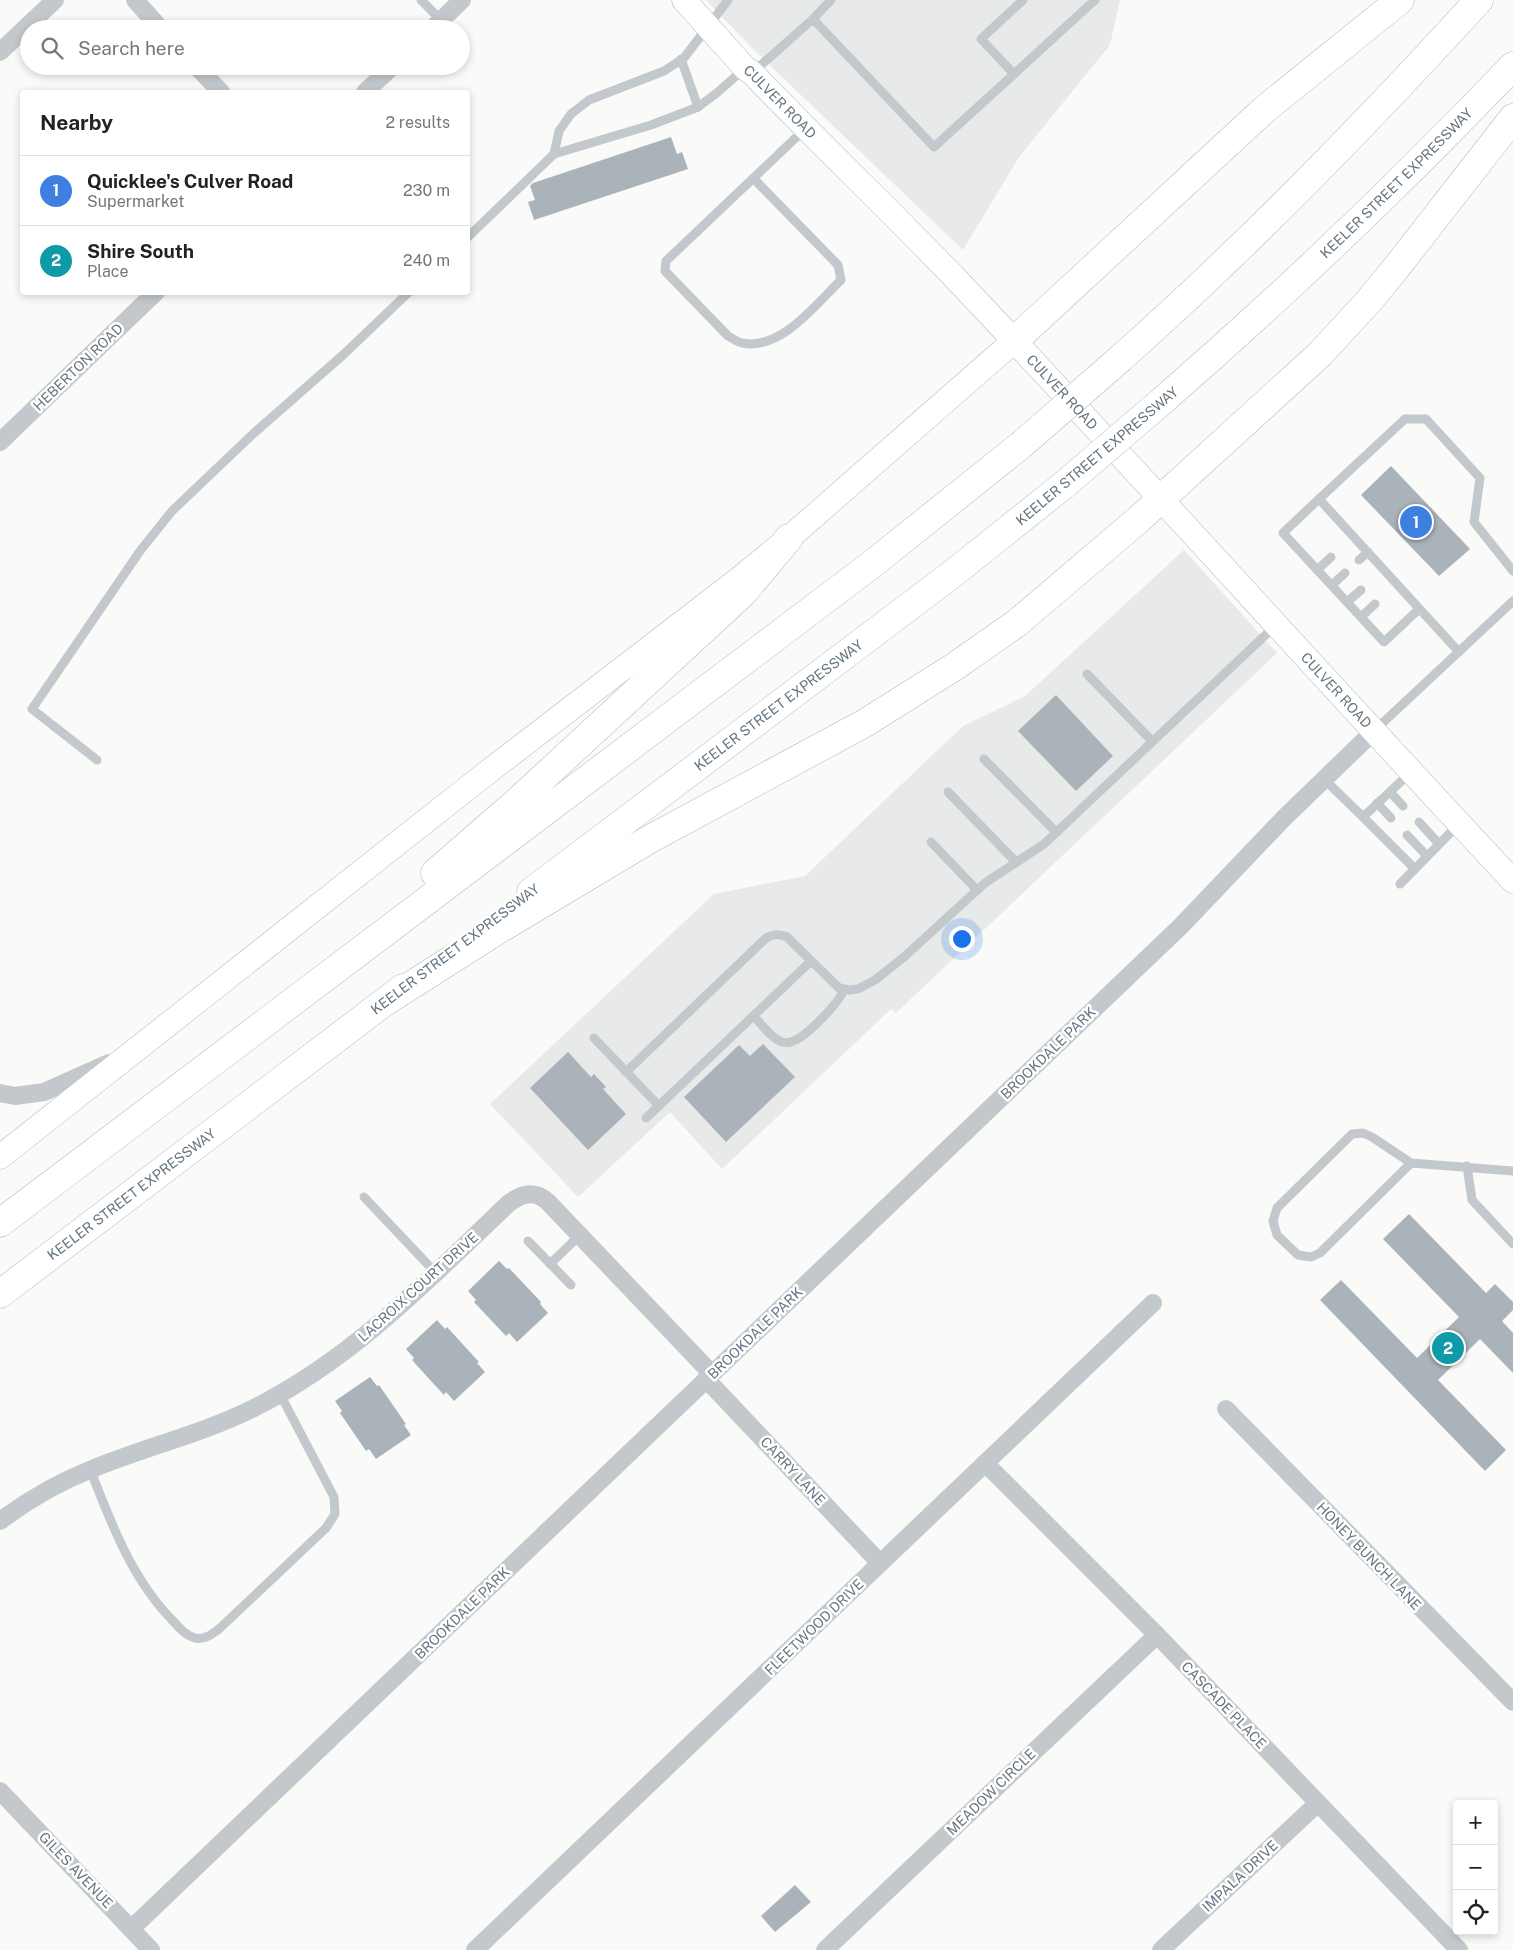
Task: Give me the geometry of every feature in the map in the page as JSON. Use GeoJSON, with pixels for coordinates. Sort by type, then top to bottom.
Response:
{"type":"FeatureCollection","features":[{"type":"Feature","properties":{"kind":"highway"},"geometry":{"type":"LineString","coordinates":[[1014,341],[1265,109],[1400,0]]}},
{"type":"Feature","properties":{"kind":"highway"},"geometry":{"type":"LineString","coordinates":[[0,1223],[871,565],[1021,444],[1121,358],[1206,280],[1373,114],[1479,0]]}},
{"type":"Feature","properties":{"kind":"highway","name":"KEELER STREET EXPRESSWAY"},"geometry":{"type":"LineString","coordinates":[[0,1294],[951,575],[1065,484],[1162,401],[1332,247],[1513,66]]}},
{"type":"Feature","properties":{"kind":"highway"},"geometry":{"type":"LineString","coordinates":[[388,1000],[505,926],[650,839],[821,748],[934,680],[1017,622],[1161,500],[1289,383],[1346,326],[1396,268],[1513,118]]}},
{"type":"Feature","properties":{"kind":"highway"},"geometry":{"type":"LineString","coordinates":[[232,1047],[520,799],[743,593],[789,538]]}},
{"type":"Feature","properties":{"kind":"main road","name":"CULVER ROAD"},"geometry":{"type":"LineString","coordinates":[[684,0],[748,70],[931,254],[1014,341],[1373,732],[1513,881]]}},
{"type":"Feature","properties":{"kind":"main road"},"geometry":{"type":"LineString","coordinates":[[0,1157],[484,775],[688,619],[789,538],[1014,341]]}},
{"type":"Feature","properties":{"kind":"street"},"geometry":{"type":"LineString","coordinates":[[34,20],[55,0]]}},
{"type":"Feature","properties":{"kind":"street"},"geometry":{"type":"LineString","coordinates":[[135,0],[153,20]]}},
{"type":"Feature","properties":{"kind":"street"},"geometry":{"type":"LineString","coordinates":[[440,20],[462,0]]}},
{"type":"Feature","properties":{"kind":"street"},"geometry":{"type":"LineString","coordinates":[[0,52],[20,33]]}},
{"type":"Feature","properties":{"kind":"street"},"geometry":{"type":"LineString","coordinates":[[205,75],[219,90]]}},
{"type":"Feature","properties":{"kind":"street"},"geometry":{"type":"LineString","coordinates":[[367,90],[383,75]]}},
{"type":"Feature","properties":{"kind":"street","name":"HEBERTON ROAD"},"geometry":{"type":"LineString","coordinates":[[0,442],[153,295]]}},
{"type":"Feature","properties":{"kind":"street","name":"BROOKDALE PARK"},"geometry":{"type":"LineString","coordinates":[[131,1929],[1180,926],[1284,818],[1373,732]]}},
{"type":"Feature","properties":{"kind":"street"},"geometry":{"type":"LineString","coordinates":[[0,1093],[15,1096],[44,1092],[132,1053]]}},
{"type":"Feature","properties":{"kind":"street","name":"LACROIX COURT DRIVE"},"geometry":{"type":"LineString","coordinates":[[0,1521],[37,1496],[90,1469],[198,1432],[238,1416],[280,1394],[350,1348],[404,1304],[510,1203],[522,1195],[533,1193],[544,1198],[580,1234]]}},
{"type":"Feature","properties":{"kind":"street","name":"CARRY LANE"},"geometry":{"type":"LineString","coordinates":[[580,1234],[880,1563]]}},
{"type":"Feature","properties":{"kind":"street","name":"FLEETWOOD DRIVE"},"geometry":{"type":"LineString","coordinates":[[475,1950],[1153,1303]]}},
{"type":"Feature","properties":{"kind":"street","name":"HONEY BUNCH LANE"},"geometry":{"type":"LineString","coordinates":[[1226,1409],[1513,1702]]}},
{"type":"Feature","properties":{"kind":"street","name":"CASCADE PLACE"},"geometry":{"type":"LineString","coordinates":[[985,1463],[1157,1635],[1459,1950]]}},
{"type":"Feature","properties":{"kind":"street","name":"MEADOW CIRCLE"},"geometry":{"type":"LineString","coordinates":[[825,1950],[1157,1635]]}},
{"type":"Feature","properties":{"kind":"street","name":"GILES AVENUE"},"geometry":{"type":"LineString","coordinates":[[0,1791],[151,1950]]}},
{"type":"Feature","properties":{"kind":"street","name":"IMPALA DRIVE"},"geometry":{"type":"LineString","coordinates":[[1161,1950],[1318,1803]]}},
{"type":"Feature","properties":{"kind":"lane"},"geometry":{"type":"LineString","coordinates":[[422,0],[434,20]]}},
{"type":"Feature","properties":{"kind":"lane"},"geometry":{"type":"LineString","coordinates":[[554,154],[559,131],[571,114],[589,100],[664,71],[681,60],[728,0]]}},
{"type":"Feature","properties":{"kind":"lane"},"geometry":{"type":"LineString","coordinates":[[470,234],[554,154],[651,125],[698,106],[813,19],[831,0]]}},
{"type":"Feature","properties":{"kind":"lane"},"geometry":{"type":"LineString","coordinates":[[1014,74],[981,39],[1023,0]]}},
{"type":"Feature","properties":{"kind":"lane"},"geometry":{"type":"LineString","coordinates":[[813,19],[934,147],[1095,0]]}},
{"type":"Feature","properties":{"kind":"lane"},"geometry":{"type":"LineString","coordinates":[[681,60],[698,106]]}},
{"type":"Feature","properties":{"kind":"lane"},"geometry":{"type":"LineString","coordinates":[[753,178],[838,265],[840,280],[785,334],[766,342],[741,343],[728,336],[665,271],[666,261],[805,128]]}},
{"type":"Feature","properties":{"kind":"lane"},"geometry":{"type":"LineString","coordinates":[[97,760],[32,709],[140,551],[172,512],[254,433],[344,355],[406,295]]}},
{"type":"Feature","properties":{"kind":"lane"},"geometry":{"type":"LineString","coordinates":[[1420,609],[1384,642],[1283,533],[1405,419],[1426,419],[1480,478],[1474,522],[1513,571]]}},
{"type":"Feature","properties":{"kind":"lane"},"geometry":{"type":"LineString","coordinates":[[1320,499],[1459,652]]}},
{"type":"Feature","properties":{"kind":"lane"},"geometry":{"type":"LineString","coordinates":[[1345,544],[1353,537]]}},
{"type":"Feature","properties":{"kind":"lane"},"geometry":{"type":"LineString","coordinates":[[1359,560],[1368,552]]}},
{"type":"Feature","properties":{"kind":"lane"},"geometry":{"type":"LineString","coordinates":[[1318,570],[1331,557]]}},
{"type":"Feature","properties":{"kind":"lane"},"geometry":{"type":"LineString","coordinates":[[1376,576],[1383,569]]}},
{"type":"Feature","properties":{"kind":"lane"},"geometry":{"type":"LineString","coordinates":[[1332,585],[1345,573]]}},
{"type":"Feature","properties":{"kind":"lane"},"geometry":{"type":"LineString","coordinates":[[1389,590],[1396,584]]}},
{"type":"Feature","properties":{"kind":"lane"},"geometry":{"type":"LineString","coordinates":[[1347,602],[1361,590]]}},
{"type":"Feature","properties":{"kind":"lane"},"geometry":{"type":"LineString","coordinates":[[1373,732],[1513,601]]}},
{"type":"Feature","properties":{"kind":"lane"},"geometry":{"type":"LineString","coordinates":[[1361,617],[1375,604]]}},
{"type":"Feature","properties":{"kind":"lane"},"geometry":{"type":"LineString","coordinates":[[626,1072],[766,938],[775,934],[783,936],[834,985],[844,989],[858,989],[875,980],[904,957],[977,890],[1036,849],[1056,832],[1276,625]]}},
{"type":"Feature","properties":{"kind":"lane"},"geometry":{"type":"LineString","coordinates":[[1087,674],[1152,741]]}},
{"type":"Feature","properties":{"kind":"lane"},"geometry":{"type":"LineString","coordinates":[[984,759],[1056,832]]}},
{"type":"Feature","properties":{"kind":"lane"},"geometry":{"type":"LineString","coordinates":[[1363,817],[1410,772]]}},
{"type":"Feature","properties":{"kind":"lane"},"geometry":{"type":"LineString","coordinates":[[1325,780],[1415,869]]}},
{"type":"Feature","properties":{"kind":"lane"},"geometry":{"type":"LineString","coordinates":[[948,792],[1016,862]]}},
{"type":"Feature","properties":{"kind":"lane"},"geometry":{"type":"LineString","coordinates":[[1390,792],[1404,806]]}},
{"type":"Feature","properties":{"kind":"lane"},"geometry":{"type":"LineString","coordinates":[[1377,803],[1391,818]]}},
{"type":"Feature","properties":{"kind":"lane"},"geometry":{"type":"LineString","coordinates":[[1419,822],[1439,844]]}},
{"type":"Feature","properties":{"kind":"lane"},"geometry":{"type":"LineString","coordinates":[[1400,884],[1459,823]]}},
{"type":"Feature","properties":{"kind":"lane"},"geometry":{"type":"LineString","coordinates":[[1407,835],[1427,856]]}},
{"type":"Feature","properties":{"kind":"lane"},"geometry":{"type":"LineString","coordinates":[[931,842],[977,890]]}},
{"type":"Feature","properties":{"kind":"lane"},"geometry":{"type":"LineString","coordinates":[[646,1118],[810,961]]}},
{"type":"Feature","properties":{"kind":"lane"},"geometry":{"type":"LineString","coordinates":[[754,1016],[778,1040],[792,1042],[803,1036],[832,1008],[844,989]]}},
{"type":"Feature","properties":{"kind":"lane"},"geometry":{"type":"LineString","coordinates":[[594,1038],[659,1106]]}},
{"type":"Feature","properties":{"kind":"lane"},"geometry":{"type":"LineString","coordinates":[[1411,1162],[1320,1253],[1311,1258],[1298,1255],[1277,1235],[1273,1221],[1277,1208],[1352,1134],[1363,1133],[1372,1137],[1411,1162],[1513,1171]]}},
{"type":"Feature","properties":{"kind":"lane"},"geometry":{"type":"LineString","coordinates":[[1467,1166],[1472,1200],[1513,1244]]}},
{"type":"Feature","properties":{"kind":"lane"},"geometry":{"type":"LineString","coordinates":[[364,1197],[436,1273]]}},
{"type":"Feature","properties":{"kind":"lane"},"geometry":{"type":"LineString","coordinates":[[550,1264],[580,1234]]}},
{"type":"Feature","properties":{"kind":"lane"},"geometry":{"type":"LineString","coordinates":[[528,1241],[571,1285]]}},
{"type":"Feature","properties":{"kind":"lane"},"geometry":{"type":"LineString","coordinates":[[90,1469],[121,1544],[148,1592],[162,1610],[183,1631],[194,1638],[204,1638],[219,1629],[326,1528],[335,1514],[334,1497],[280,1394]]}},
{"type":"Feature","properties":{"kind":"shaded area"},"geometry":{"type":"Polygon","coordinates":[[[706,0],[1120,0],[1110,45],[1019,157],[963,250],[755,51],[706,0]]]}},
{"type":"Feature","properties":{"kind":"shaded area"},"geometry":{"type":"Polygon","coordinates":[[[1184,550],[1277,653],[896,1013],[891,1009],[722,1169],[670,1112],[578,1197],[490,1104],[714,894],[805,876],[963,726],[1025,696],[1184,550]]]}},
{"type":"Feature","properties":{"kind":"building"},"geometry":{"type":"Polygon","coordinates":[[[671,137],[677,154],[682,152],[688,169],[534,220],[528,202],[535,200],[530,186],[533,183],[671,137]]]}},
{"type":"Feature","properties":{"kind":"building"},"geometry":{"type":"Polygon","coordinates":[[[1391,466],[1470,549],[1439,576],[1361,495],[1391,466]]]}},
{"type":"Feature","properties":{"kind":"building"},"geometry":{"type":"Polygon","coordinates":[[[1056,695],[1113,756],[1076,791],[1018,731],[1056,695]]]}},
{"type":"Feature","properties":{"kind":"building"},"geometry":{"type":"Polygon","coordinates":[[[763,1044],[795,1077],[726,1142],[684,1097],[739,1045],[750,1056],[763,1044]]]}},
{"type":"Feature","properties":{"kind":"building"},"geometry":{"type":"Polygon","coordinates":[[[568,1052],[591,1077],[594,1074],[606,1087],[603,1089],[626,1114],[588,1150],[530,1088],[568,1052]]]}},
{"type":"Feature","properties":{"kind":"building"},"geometry":{"type":"Polygon","coordinates":[[[1409,1214],[1486,1293],[1495,1284],[1513,1302],[1513,1310],[1502,1321],[1513,1333],[1513,1373],[1480,1339],[1438,1380],[1506,1450],[1485,1471],[1320,1300],[1341,1280],[1417,1358],[1459,1317],[1383,1239],[1409,1214]]]}},
{"type":"Feature","properties":{"kind":"building"},"geometry":{"type":"Polygon","coordinates":[[[499,1261],[507,1269],[509,1268],[541,1302],[540,1304],[548,1313],[517,1342],[509,1333],[506,1336],[474,1302],[476,1300],[468,1291],[499,1261]]]}},
{"type":"Feature","properties":{"kind":"building"},"geometry":{"type":"Polygon","coordinates":[[[437,1320],[445,1329],[447,1327],[479,1362],[477,1363],[485,1372],[454,1401],[446,1392],[444,1395],[431,1381],[412,1360],[414,1358],[406,1349],[437,1320]]]}},
{"type":"Feature","properties":{"kind":"building"},"geometry":{"type":"Polygon","coordinates":[[[370,1377],[377,1386],[379,1385],[406,1424],[404,1425],[411,1435],[376,1459],[369,1449],[366,1451],[340,1413],[342,1411],[335,1401],[370,1377]]]}},
{"type":"Feature","properties":{"kind":"building"},"geometry":{"type":"Polygon","coordinates":[[[795,1885],[811,1902],[775,1932],[761,1916],[795,1885]]]}},
{"type":"Feature","properties":{"kind":"place","name":"Quicklee's Culver Road"},"geometry":{"type":"Point","coordinates":[1416,522]}},
{"type":"Feature","properties":{"kind":"place","name":"Shire South"},"geometry":{"type":"Point","coordinates":[1448,1348]}}]}
